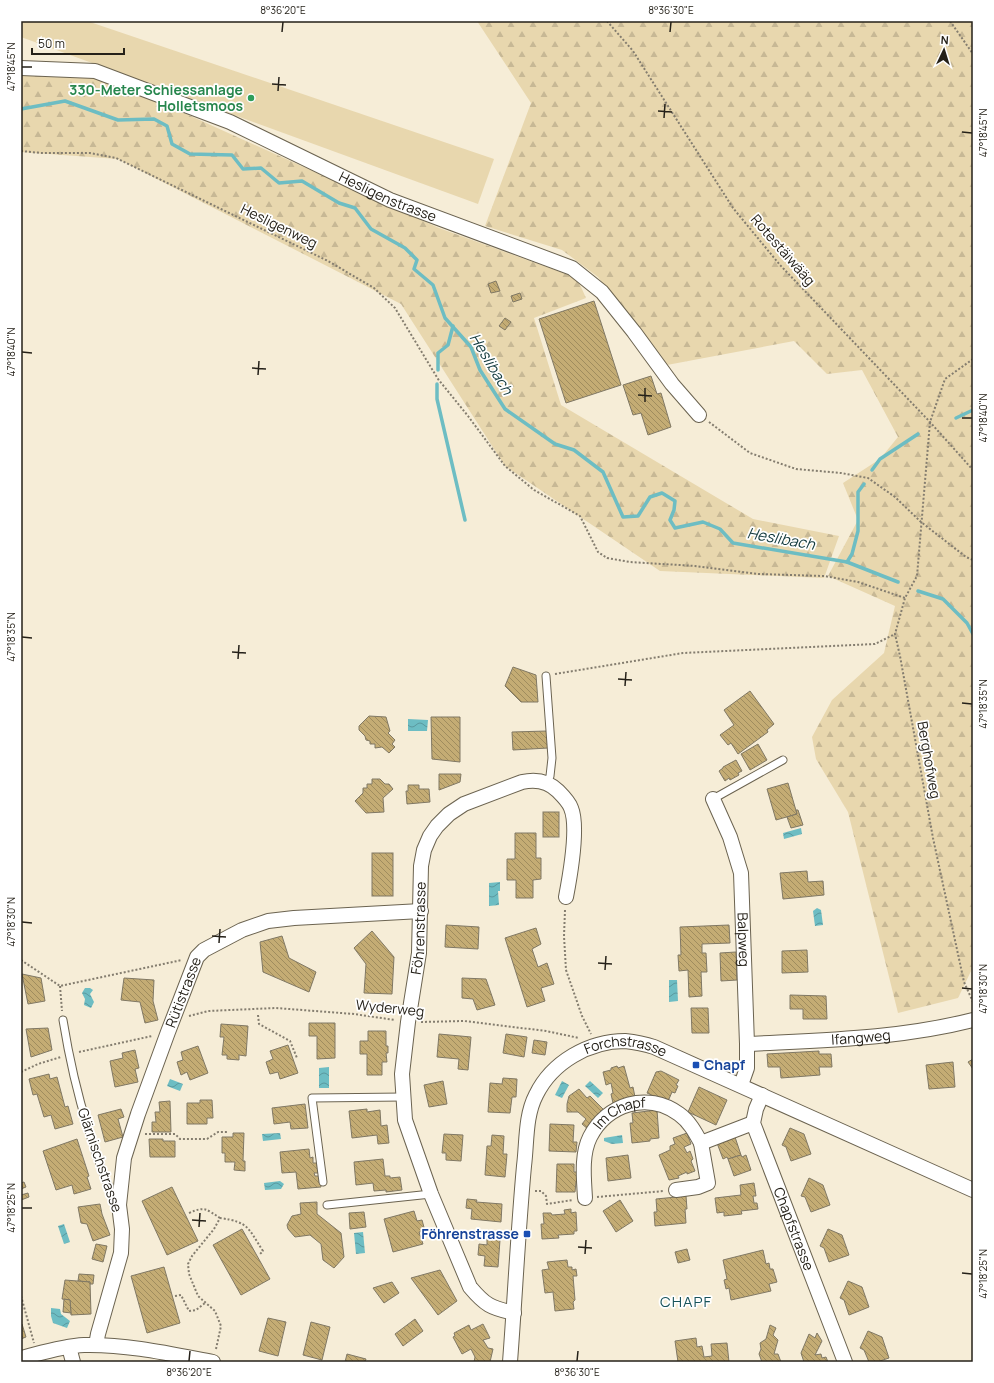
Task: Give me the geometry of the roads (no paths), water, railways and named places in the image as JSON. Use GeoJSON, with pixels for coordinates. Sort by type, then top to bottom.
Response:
{"type":"FeatureCollection","features":[{"type":"Feature","properties":{"kind":"street","name":"Hesligenstrasse"},"geometry":{"type":"LineString","coordinates":[[21,68],[95,71],[230,122],[390,200],[572,268],[602,292],[634,332],[672,384],[699,415]]}},
{"type":"Feature","properties":{"kind":"street","name":"Föhrenstrasse"},"geometry":{"type":"LineString","coordinates":[[514,1313],[491,1306],[481,1300],[470,1287],[431,1194],[405,1120],[402,1074],[408,1022],[419,953],[421,866],[424,850],[437,826],[449,814],[464,804],[530,780],[547,783]]}},
{"type":"Feature","properties":{"kind":"street"},"geometry":{"type":"LineString","coordinates":[[547,783],[562,795],[571,808],[573,816],[573,852],[566,897]]}},
{"type":"Feature","properties":{"kind":"street","name":"Balpweg"},"geometry":{"type":"LineString","coordinates":[[713,800],[730,837],[741,873],[747,1044],[747,1068],[741,1085]]}},
{"type":"Feature","properties":{"kind":"street","name":"Rütistrasse"},"geometry":{"type":"LineString","coordinates":[[118,1205],[124,1158],[132,1134],[170,1028],[198,957],[204,950],[242,930],[268,921],[294,918],[421,911]]}},
{"type":"Feature","properties":{"kind":"street","name":"Ifangweg"},"geometry":{"type":"LineString","coordinates":[[747,1044],[887,1036],[941,1028],[973,1020]]}},
{"type":"Feature","properties":{"kind":"street","name":"Forchstrasse"},"geometry":{"type":"LineString","coordinates":[[510,1362],[522,1191],[530,1111],[539,1089],[548,1075],[558,1066],[581,1051],[606,1043],[629,1042],[654,1047],[973,1190]]}},
{"type":"Feature","properties":{"kind":"street"},"geometry":{"type":"LineString","coordinates":[[701,1142],[753,1123],[756,1109],[762,1095]]}},
{"type":"Feature","properties":{"kind":"street","name":"Im Chapf"},"geometry":{"type":"LineString","coordinates":[[585,1198],[584,1155],[590,1138],[604,1118],[622,1107],[633,1103],[646,1102],[659,1104],[678,1113],[692,1127],[701,1142],[708,1183],[698,1187],[676,1190]]}},
{"type":"Feature","properties":{"kind":"street","name":"Chapfstrasse"},"geometry":{"type":"LineString","coordinates":[[753,1123],[845,1362]]}},
{"type":"Feature","properties":{"kind":"street","name":"Glärnischstrasse"},"geometry":{"type":"LineString","coordinates":[[96,1345],[121,1253],[122,1229],[118,1205]]}},
{"type":"Feature","properties":{"kind":"street"},"geometry":{"type":"LineString","coordinates":[[21,1358],[69,1347],[96,1345],[213,1358]]}},
{"type":"Feature","properties":{"kind":"street"},"geometry":{"type":"LineString","coordinates":[[69,1347],[73,1362]]}},
{"type":"Feature","properties":{"kind":"lane"},"geometry":{"type":"LineString","coordinates":[[546,676],[552,758],[550,776],[547,783]]}},
{"type":"Feature","properties":{"kind":"lane"},"geometry":{"type":"LineString","coordinates":[[713,800],[783,760]]}},
{"type":"Feature","properties":{"kind":"lane","name":"Glärnischstrasse"},"geometry":{"type":"LineString","coordinates":[[63,1020],[78,1095],[97,1160],[118,1205]]}},
{"type":"Feature","properties":{"kind":"lane"},"geometry":{"type":"LineString","coordinates":[[323,1182],[312,1098],[403,1097]]}},
{"type":"Feature","properties":{"kind":"lane"},"geometry":{"type":"LineString","coordinates":[[327,1205],[431,1194]]}},
{"type":"Feature","properties":{"kind":"water"},"geometry":{"type":"Polygon","coordinates":[[[408,719],[428,720],[427,731],[408,731],[408,719]]]}},
{"type":"Feature","properties":{"kind":"water"},"geometry":{"type":"Polygon","coordinates":[[[801,828],[802,834],[784,839],[783,833],[801,828]]]}},
{"type":"Feature","properties":{"kind":"water"},"geometry":{"type":"Polygon","coordinates":[[[500,882],[500,891],[498,891],[499,905],[489,906],[489,883],[500,882]]]}},
{"type":"Feature","properties":{"kind":"water"},"geometry":{"type":"Polygon","coordinates":[[[817,908],[821,910],[823,925],[815,926],[813,911],[817,908]]]}},
{"type":"Feature","properties":{"kind":"water"},"geometry":{"type":"Polygon","coordinates":[[[669,980],[677,980],[678,1001],[669,1002],[669,980]]]}},
{"type":"Feature","properties":{"kind":"water"},"geometry":{"type":"Polygon","coordinates":[[[85,988],[90,988],[93,990],[90,994],[94,1002],[91,1008],[84,1005],[85,999],[82,993],[85,988]]]}},
{"type":"Feature","properties":{"kind":"water"},"geometry":{"type":"Polygon","coordinates":[[[329,1067],[329,1088],[319,1088],[319,1068],[329,1067]]]}},
{"type":"Feature","properties":{"kind":"water"},"geometry":{"type":"Polygon","coordinates":[[[170,1079],[183,1084],[180,1091],[167,1086],[170,1079]]]}},
{"type":"Feature","properties":{"kind":"water"},"geometry":{"type":"Polygon","coordinates":[[[562,1081],[569,1085],[562,1098],[555,1095],[562,1081]]]}},
{"type":"Feature","properties":{"kind":"water"},"geometry":{"type":"Polygon","coordinates":[[[590,1081],[603,1093],[598,1098],[585,1086],[590,1081]]]}},
{"type":"Feature","properties":{"kind":"water"},"geometry":{"type":"Polygon","coordinates":[[[280,1133],[281,1139],[263,1141],[262,1134],[280,1133]]]}},
{"type":"Feature","properties":{"kind":"water"},"geometry":{"type":"Polygon","coordinates":[[[622,1135],[623,1143],[612,1144],[604,1141],[604,1138],[622,1135]]]}},
{"type":"Feature","properties":{"kind":"water"},"geometry":{"type":"Polygon","coordinates":[[[280,1181],[284,1184],[281,1189],[265,1190],[264,1183],[280,1181]]]}},
{"type":"Feature","properties":{"kind":"water"},"geometry":{"type":"Polygon","coordinates":[[[64,1224],[70,1242],[64,1244],[58,1226],[64,1224]]]}},
{"type":"Feature","properties":{"kind":"water"},"geometry":{"type":"Polygon","coordinates":[[[363,1232],[365,1253],[356,1254],[354,1233],[363,1232]]]}},
{"type":"Feature","properties":{"kind":"water"},"geometry":{"type":"Polygon","coordinates":[[[51,1308],[60,1309],[61,1314],[70,1321],[67,1328],[53,1323],[51,1308]]]}},
{"type":"Feature","properties":{"kind":"waterway","name":"Heslibach"},"geometry":{"type":"LineString","coordinates":[[21,109],[65,101],[118,120],[154,119],[167,126],[172,144],[190,154],[232,155],[243,169],[261,168],[279,183],[302,181],[339,203],[355,208],[371,229],[405,248],[417,260],[414,269],[433,285],[445,318],[471,347],[480,370],[505,409],[555,444],[574,450],[603,472],[623,517],[638,516],[650,497],[662,493],[675,501],[674,510],[670,520],[675,528],[703,522],[720,529],[733,543],[847,562],[898,582]]}},
{"type":"Feature","properties":{"kind":"waterway"},"geometry":{"type":"LineString","coordinates":[[438,370],[438,353],[448,345],[453,326]]}},
{"type":"Feature","properties":{"kind":"waterway"},"geometry":{"type":"LineString","coordinates":[[437,384],[437,399],[465,520]]}},
{"type":"Feature","properties":{"kind":"waterway"},"geometry":{"type":"LineString","coordinates":[[956,418],[973,410]]}},
{"type":"Feature","properties":{"kind":"waterway"},"geometry":{"type":"LineString","coordinates":[[872,470],[880,459],[918,434]]}},
{"type":"Feature","properties":{"kind":"waterway"},"geometry":{"type":"LineString","coordinates":[[847,562],[852,554],[858,531],[858,492],[864,484]]}},
{"type":"Feature","properties":{"kind":"waterway","name":"Heslibach"},"geometry":{"type":"LineString","coordinates":[[918,591],[943,599],[967,623],[973,634]]}},
{"type":"Feature","properties":{"kind":"place","name":"330-Meter Schiessanlage Holletsmoos"},"geometry":{"type":"Point","coordinates":[251,98]}},
{"type":"Feature","properties":{"kind":"place","name":"Chapf"},"geometry":{"type":"Point","coordinates":[696,1065]}},
{"type":"Feature","properties":{"kind":"place","name":"Föhrenstrasse"},"geometry":{"type":"Point","coordinates":[527,1234]}},
{"type":"Feature","properties":{"kind":"district","name":"CHAPF"},"geometry":{"type":"Point","coordinates":[686,1302]}}]}
